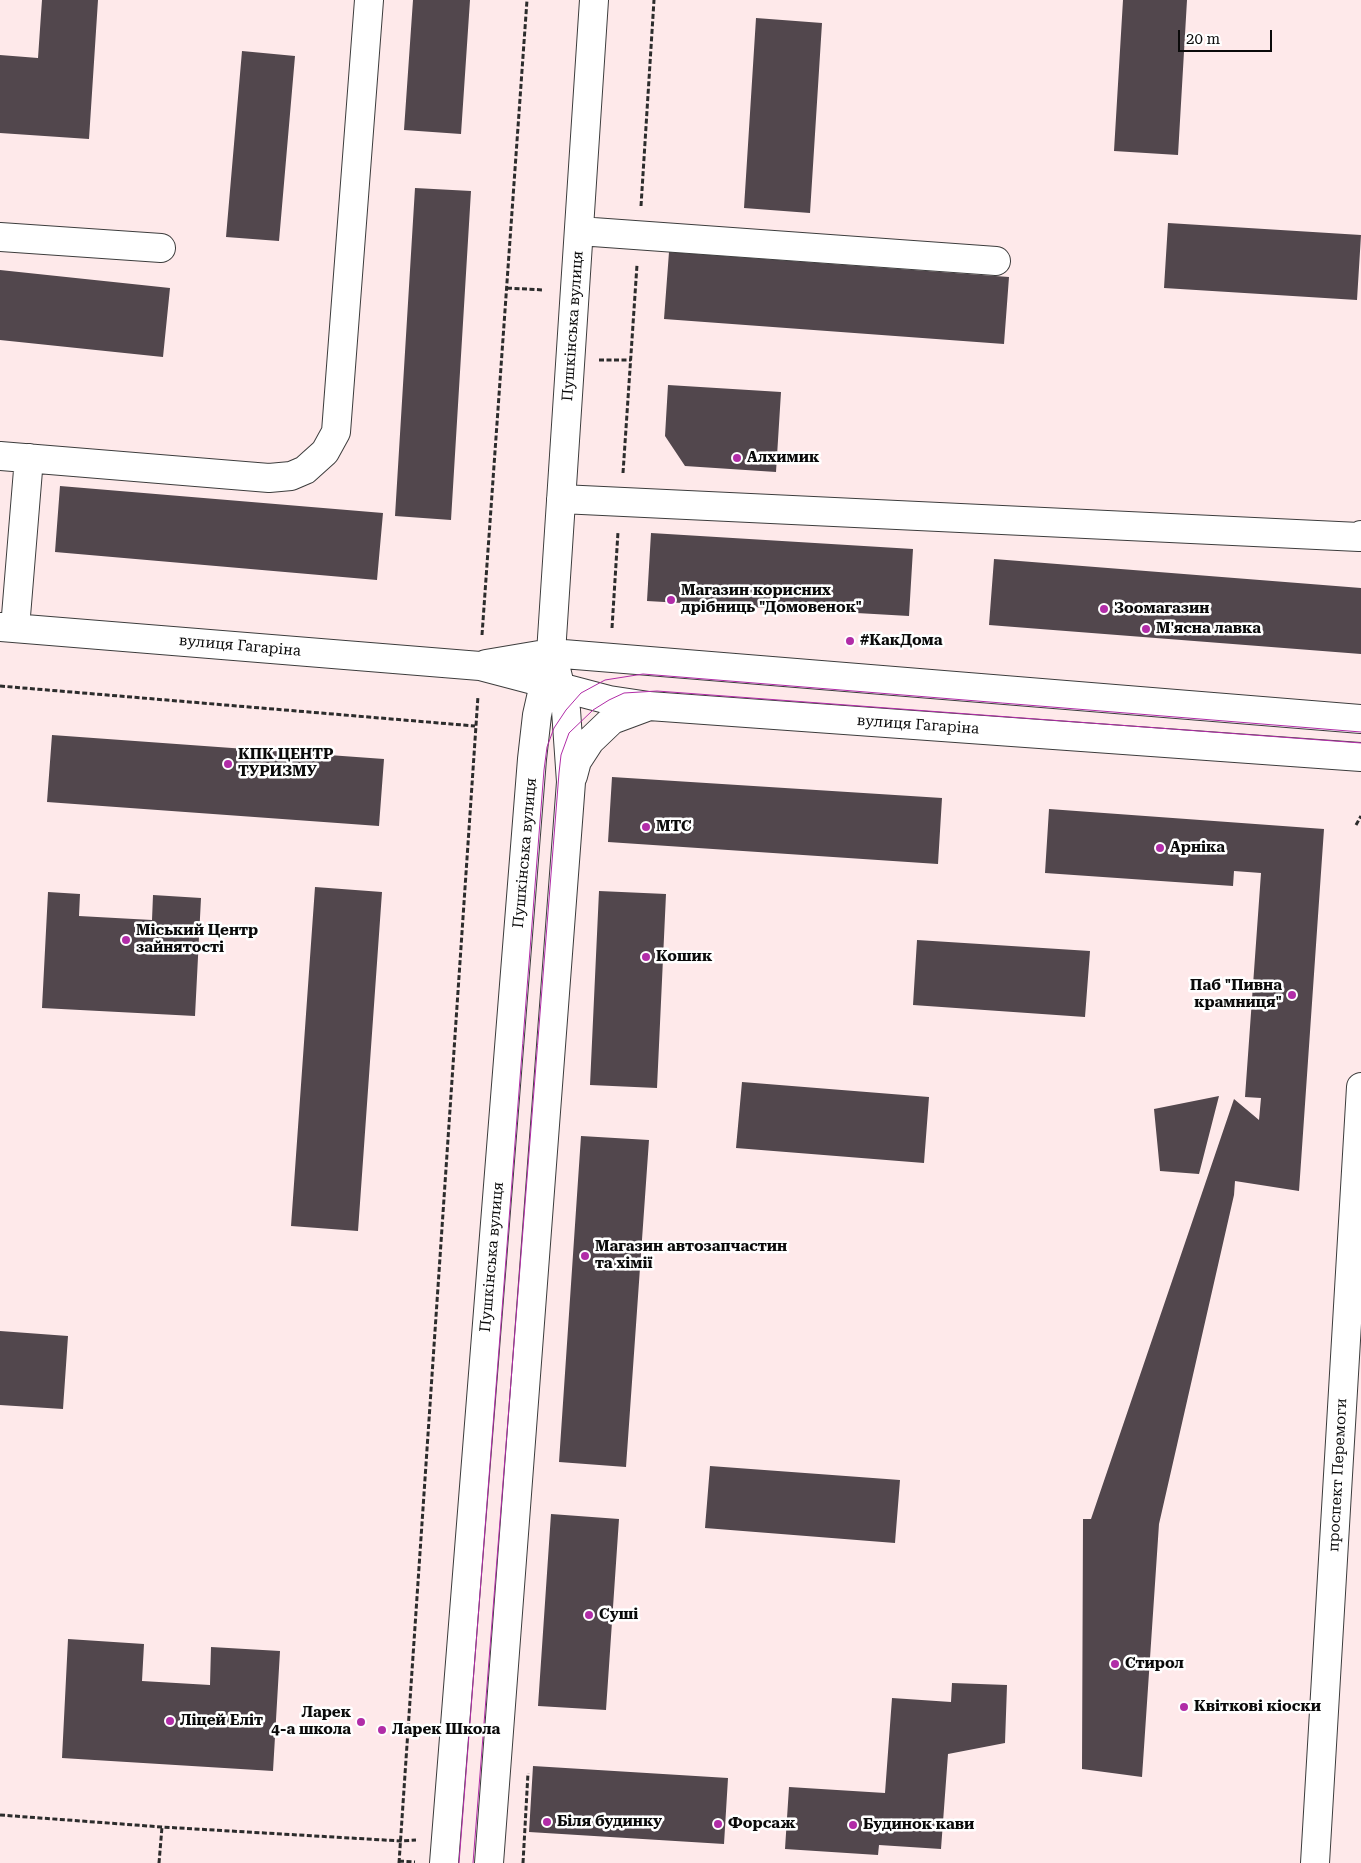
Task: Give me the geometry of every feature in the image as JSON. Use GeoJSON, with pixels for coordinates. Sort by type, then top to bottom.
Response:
{"type":"FeatureCollection","features":[{"type":"Feature","properties":{"kind":"street"},"geometry":{"type":"LineString","coordinates":[[0,456],[270,478],[291,476],[305,470],[324,452],[336,432],[369,0]]}},
{"type":"Feature","properties":{"kind":"street","name":"Пушкінська вулиця"},"geometry":{"type":"LineString","coordinates":[[444,1863],[532,759],[537,715],[552,686],[552,653],[561,499],[594,0]]}},
{"type":"Feature","properties":{"kind":"street"},"geometry":{"type":"LineString","coordinates":[[579,231],[996,261]]}},
{"type":"Feature","properties":{"kind":"street"},"geometry":{"type":"LineString","coordinates":[[0,236],[161,248]]}},
{"type":"Feature","properties":{"kind":"street"},"geometry":{"type":"LineString","coordinates":[[8,627],[29,458]]}},
{"type":"Feature","properties":{"kind":"street"},"geometry":{"type":"LineString","coordinates":[[561,499],[1359,537],[1361,535]]}},
{"type":"Feature","properties":{"kind":"street","name":"вулиця Гагаріна"},"geometry":{"type":"LineString","coordinates":[[8,627],[480,666],[609,700],[649,706],[1361,757]]}},
{"type":"Feature","properties":{"kind":"street","name":"вулиця Гагаріна"},"geometry":{"type":"LineString","coordinates":[[480,666],[552,653],[1361,719]]}},
{"type":"Feature","properties":{"kind":"street","name":"Пушкінська вулиця"},"geometry":{"type":"LineString","coordinates":[[489,1863],[571,782],[566,710],[552,686]]}},
{"type":"Feature","properties":{"kind":"street"},"geometry":{"type":"LineString","coordinates":[[571,782],[577,761],[590,741],[612,720],[649,706]]}},
{"type":"Feature","properties":{"kind":"street","name":"проспект Перемоги"},"geometry":{"type":"LineString","coordinates":[[1315,1863],[1361,1087]]}},
{"type":"Feature","properties":{"kind":"path"},"geometry":{"type":"LineString","coordinates":[[399,1863],[475,726],[527,0]]}},
{"type":"Feature","properties":{"kind":"path"},"geometry":{"type":"LineString","coordinates":[[610,658],[654,0]]}},
{"type":"Feature","properties":{"kind":"path"},"geometry":{"type":"LineString","coordinates":[[507,288],[575,292]]}},
{"type":"Feature","properties":{"kind":"path"},"geometry":{"type":"LineString","coordinates":[[0,686],[475,726]]}},
{"type":"Feature","properties":{"kind":"path"},"geometry":{"type":"LineString","coordinates":[[1356,825],[1361,816]]}},
{"type":"Feature","properties":{"kind":"path"},"geometry":{"type":"LineString","coordinates":[[522,1863],[529,1769]]}},
{"type":"Feature","properties":{"kind":"path"},"geometry":{"type":"LineString","coordinates":[[0,1815],[401,1841],[446,1836]]}},
{"type":"Feature","properties":{"kind":"path"},"geometry":{"type":"LineString","coordinates":[[159,1863],[162,1827]]}},
{"type":"Feature","properties":{"kind":"building"},"geometry":{"type":"Polygon","coordinates":[[[42,0],[98,0],[89,139],[0,133],[0,55],[38,58],[42,0]]]}},
{"type":"Feature","properties":{"kind":"building"},"geometry":{"type":"Polygon","coordinates":[[[413,0],[470,0],[461,134],[404,130],[413,0]]]}},
{"type":"Feature","properties":{"kind":"building"},"geometry":{"type":"Polygon","coordinates":[[[1123,0],[1187,0],[1178,155],[1114,151],[1123,0]]]}},
{"type":"Feature","properties":{"kind":"building"},"geometry":{"type":"Polygon","coordinates":[[[756,18],[822,23],[810,213],[744,208],[756,18]]]}},
{"type":"Feature","properties":{"kind":"building"},"geometry":{"type":"Polygon","coordinates":[[[242,51],[295,56],[279,241],[226,237],[242,51]]]}},
{"type":"Feature","properties":{"kind":"building"},"geometry":{"type":"Polygon","coordinates":[[[415,188],[471,191],[451,520],[395,516],[415,188]]]}},
{"type":"Feature","properties":{"kind":"building"},"geometry":{"type":"Polygon","coordinates":[[[1168,223],[1361,235],[1357,300],[1164,288],[1168,223]]]}},
{"type":"Feature","properties":{"kind":"building"},"geometry":{"type":"Polygon","coordinates":[[[669,252],[1009,277],[1004,344],[664,319],[669,252]]]}},
{"type":"Feature","properties":{"kind":"building"},"geometry":{"type":"Polygon","coordinates":[[[0,270],[170,288],[163,357],[0,340],[0,270]]]}},
{"type":"Feature","properties":{"kind":"building"},"geometry":{"type":"Polygon","coordinates":[[[668,385],[781,392],[776,472],[685,466],[665,436],[668,385]]]}},
{"type":"Feature","properties":{"kind":"building"},"geometry":{"type":"Polygon","coordinates":[[[60,486],[383,513],[377,580],[55,552],[60,486]]]}},
{"type":"Feature","properties":{"kind":"building"},"geometry":{"type":"Polygon","coordinates":[[[651,533],[913,549],[909,616],[647,601],[651,533]]]}},
{"type":"Feature","properties":{"kind":"building"},"geometry":{"type":"Polygon","coordinates":[[[994,559],[1361,588],[1361,654],[989,625],[994,559]]]}},
{"type":"Feature","properties":{"kind":"building"},"geometry":{"type":"Polygon","coordinates":[[[52,735],[384,759],[379,826],[47,802],[52,735]]]}},
{"type":"Feature","properties":{"kind":"building"},"geometry":{"type":"Polygon","coordinates":[[[612,777],[942,798],[938,864],[608,842],[612,777]]]}},
{"type":"Feature","properties":{"kind":"building"},"geometry":{"type":"Polygon","coordinates":[[[1049,809],[1324,829],[1299,1191],[1235,1181],[1234,1195],[1159,1524],[1142,1777],[1082,1769],[1083,1519],[1091,1519],[1234,1099],[1259,1120],[1261,1098],[1245,1097],[1261,873],[1234,871],[1233,886],[1045,873],[1049,809]]]}},
{"type":"Feature","properties":{"kind":"building"},"geometry":{"type":"Polygon","coordinates":[[[315,887],[382,892],[358,1231],[291,1226],[315,887]]]}},
{"type":"Feature","properties":{"kind":"building"},"geometry":{"type":"Polygon","coordinates":[[[599,891],[666,894],[657,1088],[590,1085],[599,891]]]}},
{"type":"Feature","properties":{"kind":"building"},"geometry":{"type":"Polygon","coordinates":[[[48,892],[80,894],[79,916],[152,920],[153,895],[201,898],[195,1016],[42,1008],[48,892]]]}},
{"type":"Feature","properties":{"kind":"building"},"geometry":{"type":"Polygon","coordinates":[[[917,940],[1090,951],[1085,1017],[913,1005],[917,940]]]}},
{"type":"Feature","properties":{"kind":"building"},"geometry":{"type":"Polygon","coordinates":[[[742,1082],[929,1097],[924,1163],[736,1148],[742,1082]]]}},
{"type":"Feature","properties":{"kind":"building"},"geometry":{"type":"Polygon","coordinates":[[[1219,1096],[1199,1174],[1160,1171],[1154,1109],[1219,1096]]]}},
{"type":"Feature","properties":{"kind":"building"},"geometry":{"type":"Polygon","coordinates":[[[581,1136],[649,1140],[626,1467],[559,1462],[581,1136]]]}},
{"type":"Feature","properties":{"kind":"building"},"geometry":{"type":"Polygon","coordinates":[[[0,1331],[68,1336],[63,1409],[0,1405],[0,1331]]]}},
{"type":"Feature","properties":{"kind":"building"},"geometry":{"type":"Polygon","coordinates":[[[710,1466],[900,1480],[895,1543],[705,1528],[710,1466]]]}},
{"type":"Feature","properties":{"kind":"building"},"geometry":{"type":"Polygon","coordinates":[[[551,1514],[619,1519],[606,1710],[538,1706],[551,1514]]]}},
{"type":"Feature","properties":{"kind":"building","name":"Ліцей Еліт"},"geometry":{"type":"Polygon","coordinates":[[[68,1639],[144,1644],[142,1681],[210,1685],[211,1647],[280,1651],[273,1771],[62,1758],[68,1639]]]}},
{"type":"Feature","properties":{"kind":"building"},"geometry":{"type":"Polygon","coordinates":[[[952,1683],[1007,1685],[1005,1743],[948,1754],[941,1849],[879,1845],[878,1855],[785,1849],[789,1787],[885,1793],[892,1698],[951,1702],[952,1683]]]}},
{"type":"Feature","properties":{"kind":"building"},"geometry":{"type":"Polygon","coordinates":[[[533,1766],[728,1778],[724,1844],[529,1832],[533,1766]]]}},
{"type":"Feature","properties":{"kind":"tram line"},"geometry":{"type":"LineString","coordinates":[[459,1863],[544,770],[547,747],[554,728],[566,710],[581,693],[605,680],[643,674],[1361,732]]}},
{"type":"Feature","properties":{"kind":"tram line"},"geometry":{"type":"LineString","coordinates":[[473,1863],[559,773],[561,755],[569,733],[593,710],[609,700],[624,693],[657,691],[1361,743]]}},
{"type":"Feature","properties":{"kind":"place","name":"Алхимик"},"geometry":{"type":"Point","coordinates":[737,458]}},
{"type":"Feature","properties":{"kind":"place","name":"Магазин корисних дрібниць \"Домовенок\""},"geometry":{"type":"Point","coordinates":[671,600]}},
{"type":"Feature","properties":{"kind":"place","name":"Зоомагазин"},"geometry":{"type":"Point","coordinates":[1104,609]}},
{"type":"Feature","properties":{"kind":"place","name":"М'ясна лавка"},"geometry":{"type":"Point","coordinates":[1146,629]}},
{"type":"Feature","properties":{"kind":"place","name":"#КакДома"},"geometry":{"type":"Point","coordinates":[850,641]}},
{"type":"Feature","properties":{"kind":"place","name":"КПК ЦЕНТР ТУРИЗМУ"},"geometry":{"type":"Point","coordinates":[228,764]}},
{"type":"Feature","properties":{"kind":"place","name":"МТС"},"geometry":{"type":"Point","coordinates":[646,827]}},
{"type":"Feature","properties":{"kind":"place","name":"Арніка"},"geometry":{"type":"Point","coordinates":[1160,848]}},
{"type":"Feature","properties":{"kind":"place","name":"Міський Центр зайнятості"},"geometry":{"type":"Point","coordinates":[126,940]}},
{"type":"Feature","properties":{"kind":"place","name":"Кошик"},"geometry":{"type":"Point","coordinates":[646,957]}},
{"type":"Feature","properties":{"kind":"place","name":"Паб \"Пивна крамниця\""},"geometry":{"type":"Point","coordinates":[1292,995]}},
{"type":"Feature","properties":{"kind":"place","name":"Магазин автозапчастин та хімії"},"geometry":{"type":"Point","coordinates":[585,1256]}},
{"type":"Feature","properties":{"kind":"place","name":"Суші"},"geometry":{"type":"Point","coordinates":[589,1615]}},
{"type":"Feature","properties":{"kind":"place","name":"Стирол"},"geometry":{"type":"Point","coordinates":[1115,1664]}},
{"type":"Feature","properties":{"kind":"place","name":"Квіткові кіоски"},"geometry":{"type":"Point","coordinates":[1184,1707]}},
{"type":"Feature","properties":{"kind":"place","name":"Ліцей Еліт"},"geometry":{"type":"Point","coordinates":[170,1721]}},
{"type":"Feature","properties":{"kind":"place","name":"Ларек 4-а школа"},"geometry":{"type":"Point","coordinates":[361,1722]}},
{"type":"Feature","properties":{"kind":"place","name":"Ларек Школа"},"geometry":{"type":"Point","coordinates":[382,1730]}},
{"type":"Feature","properties":{"kind":"place","name":"Біля будинку"},"geometry":{"type":"Point","coordinates":[547,1822]}},
{"type":"Feature","properties":{"kind":"place","name":"Форсаж"},"geometry":{"type":"Point","coordinates":[718,1824]}},
{"type":"Feature","properties":{"kind":"place","name":"Будинок кави"},"geometry":{"type":"Point","coordinates":[853,1825]}}]}
